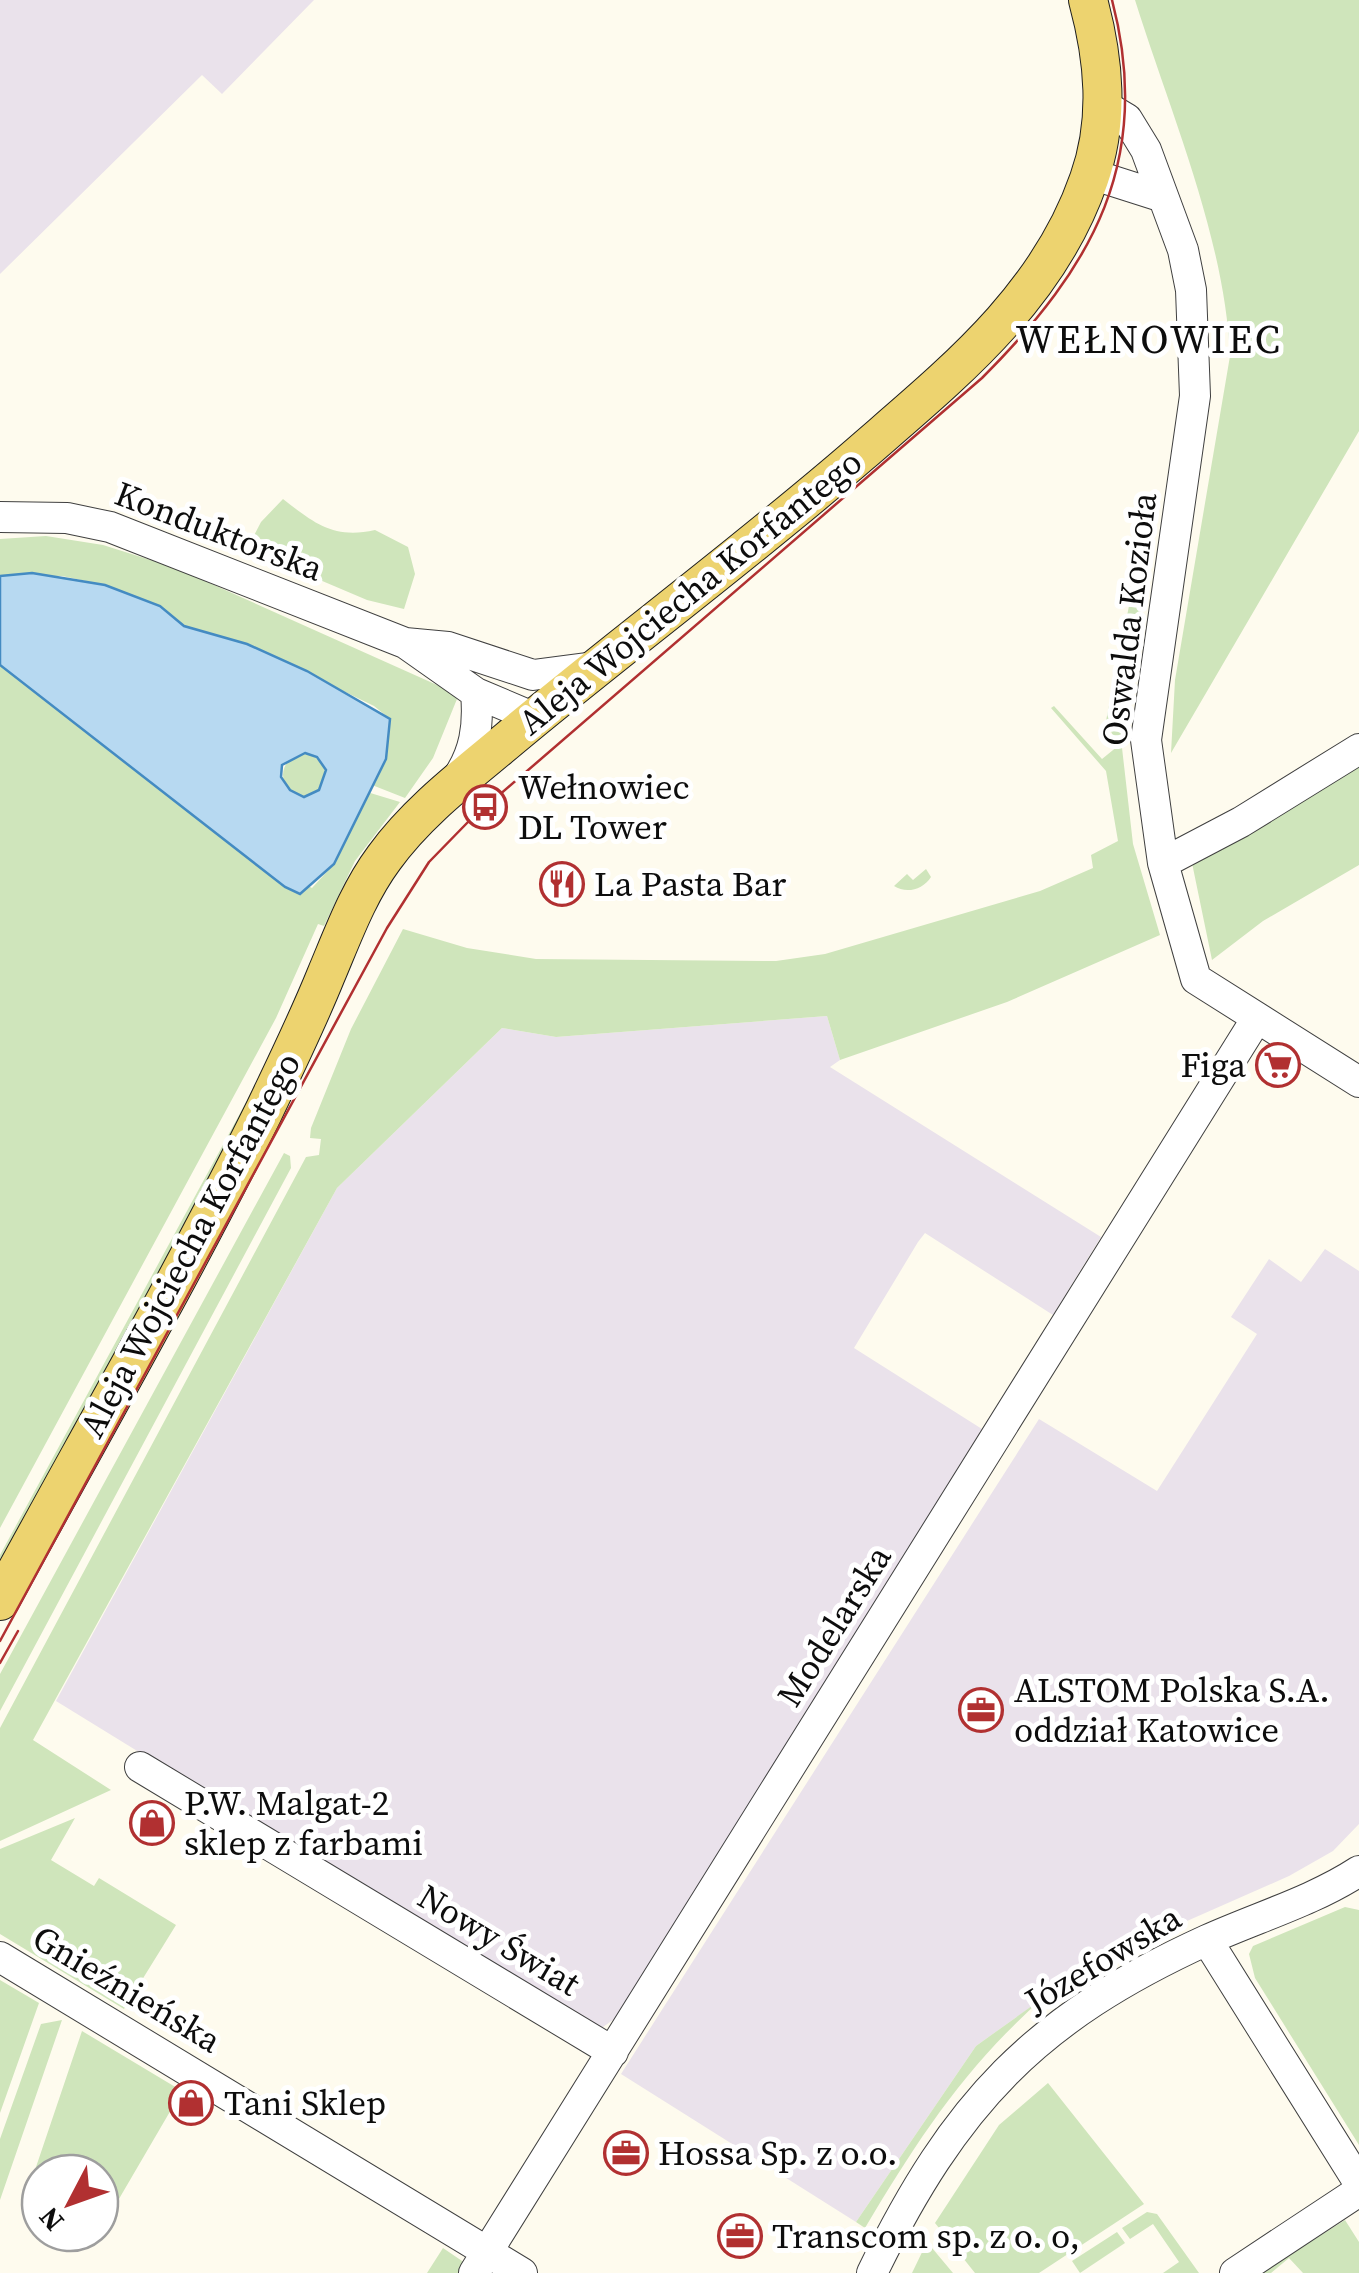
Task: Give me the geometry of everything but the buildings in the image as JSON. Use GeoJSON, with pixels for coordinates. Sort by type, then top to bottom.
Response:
{"type":"FeatureCollection","features":[{"type":"Feature","properties":{"kind":"main road","name":"Aleja Wojciecha Korfantego"},"geometry":{"type":"LineString","coordinates":[[0,1601],[261,1117],[358,901],[382,860],[446,793],[594,668],[780,524],[996,332],[1045,268],[1091,174],[1102,104],[1102,70],[1088,0]]}},
{"type":"Feature","properties":{"kind":"street","name":"Oswalda Kozioła"},"geometry":{"type":"LineString","coordinates":[[1102,104],[1127,118],[1148,156],[1183,250],[1191,290],[1195,396],[1146,740],[1162,864],[1196,978],[1359,1082]]}},
{"type":"Feature","properties":{"kind":"street"},"geometry":{"type":"LineString","coordinates":[[1091,174],[1160,196]]}},
{"type":"Feature","properties":{"kind":"street","name":"Konduktorska"},"geometry":{"type":"LineString","coordinates":[[0,518],[67,518],[110,527],[406,643],[459,650],[504,669],[532,676],[594,668]]}},
{"type":"Feature","properties":{"kind":"street","name":"Konduktorska"},"geometry":{"type":"LineString","coordinates":[[406,643],[476,693],[535,718]]}},
{"type":"Feature","properties":{"kind":"street"},"geometry":{"type":"LineString","coordinates":[[504,669],[535,718]]}},
{"type":"Feature","properties":{"kind":"street"},"geometry":{"type":"LineString","coordinates":[[446,793],[468,763],[476,736],[476,693]]}},
{"type":"Feature","properties":{"kind":"street"},"geometry":{"type":"LineString","coordinates":[[1162,864],[1241,822],[1359,749]]}},
{"type":"Feature","properties":{"kind":"street","name":"Modelarska"},"geometry":{"type":"LineString","coordinates":[[481,2262],[1257,1018]]}},
{"type":"Feature","properties":{"kind":"street","name":"Nowy Świat"},"geometry":{"type":"LineString","coordinates":[[140,1767],[613,2052]]}},
{"type":"Feature","properties":{"kind":"street","name":"Józefowska"},"geometry":{"type":"LineString","coordinates":[[872,2273],[949,2137],[1028,2048],[1083,2006],[1207,1940],[1325,1890],[1359,1871]]}},
{"type":"Feature","properties":{"kind":"street"},"geometry":{"type":"LineString","coordinates":[[1207,1940],[1359,2183]]}},
{"type":"Feature","properties":{"kind":"street","name":"Gnieźnieńska"},"geometry":{"type":"LineString","coordinates":[[0,1956],[481,2262],[522,2273]]}},
{"type":"Feature","properties":{"kind":"street"},"geometry":{"type":"LineString","coordinates":[[1235,2273],[1359,2192]]}},
{"type":"Feature","properties":{"kind":"shaded area"},"geometry":{"type":"Polygon","coordinates":[[[0,0],[314,0],[222,94],[202,75],[0,274],[0,0]]]}},
{"type":"Feature","properties":{"kind":"shaded area"},"geometry":{"type":"Polygon","coordinates":[[[827,1016],[840,1060],[830,1067],[1101,1237],[1053,1315],[925,1233],[918,1242],[854,1348],[982,1429],[617,2017],[603,2027],[589,2029],[56,1701],[337,1188],[502,1028],[556,1037],[827,1016]]]}},
{"type":"Feature","properties":{"kind":"shaded area","name":"ALSTOM Polska S.A. oddział Katowice"},"geometry":{"type":"Polygon","coordinates":[[[1325,1249],[1359,1271],[1359,1824],[1333,1851],[1289,1876],[1094,1962],[976,2046],[856,2222],[621,2074],[1039,1419],[1157,1491],[1257,1334],[1231,1317],[1269,1259],[1301,1282],[1325,1249]]]}},
{"type":"Feature","properties":{"kind":"green space"},"geometry":{"type":"Polygon","coordinates":[[[1135,0],[1359,0],[1359,431],[1171,753],[1175,680],[1230,356],[1226,311],[1207,221],[1135,0]]]}},
{"type":"Feature","properties":{"kind":"green space"},"geometry":{"type":"Polygon","coordinates":[[[283,499],[305,516],[336,531],[375,530],[408,547],[415,574],[404,609],[367,600],[247,549],[261,522],[283,499]]]}},
{"type":"Feature","properties":{"kind":"green space"},"geometry":{"type":"Polygon","coordinates":[[[1149,506],[1156,514],[1121,739],[1133,844],[1160,935],[1007,1002],[840,1060],[827,1016],[556,1037],[502,1028],[337,1188],[33,1740],[111,1790],[0,1841],[0,1728],[306,1157],[319,1155],[321,1139],[310,1138],[311,1128],[351,1029],[403,929],[467,948],[536,959],[776,961],[825,954],[1040,891],[1093,868],[1091,855],[1118,841],[1106,771],[1051,708],[1054,706],[1102,759],[1118,746],[1106,721],[1149,506]]]}},
{"type":"Feature","properties":{"kind":"green space"},"geometry":{"type":"Polygon","coordinates":[[[46,536],[103,545],[176,568],[446,689],[457,699],[433,758],[405,798],[372,785],[386,759],[390,719],[374,706],[247,644],[184,626],[160,606],[105,585],[62,576],[0,576],[0,539],[46,536]]]}},
{"type":"Feature","properties":{"kind":"green space"},"geometry":{"type":"Polygon","coordinates":[[[0,665],[213,831],[312,888],[334,864],[367,792],[400,802],[355,861],[324,926],[318,924],[276,1018],[0,1528],[0,665]]]}},
{"type":"Feature","properties":{"kind":"green space"},"geometry":{"type":"Polygon","coordinates":[[[304,754],[319,760],[325,775],[319,790],[304,796],[289,790],[283,775],[289,760],[304,754]]]}},
{"type":"Feature","properties":{"kind":"green space"},"geometry":{"type":"Polygon","coordinates":[[[1359,761],[1359,865],[1263,921],[1212,960],[1192,863],[1359,761]]]}},
{"type":"Feature","properties":{"kind":"green space"},"geometry":{"type":"Polygon","coordinates":[[[926,869],[931,877],[919,888],[904,890],[894,886],[907,874],[913,880],[926,869]]]}},
{"type":"Feature","properties":{"kind":"green space"},"geometry":{"type":"Polygon","coordinates":[[[300,1003],[266,1075],[0,1572],[0,1555],[300,1003]]]}},
{"type":"Feature","properties":{"kind":"green space"},"geometry":{"type":"Polygon","coordinates":[[[284,1153],[290,1156],[291,1168],[0,1711],[0,1674],[284,1153]]]}},
{"type":"Feature","properties":{"kind":"green space"},"geometry":{"type":"Polygon","coordinates":[[[75,1818],[51,1860],[94,1886],[99,1878],[176,1925],[124,2009],[0,1934],[0,1849],[75,1818]]]}},
{"type":"Feature","properties":{"kind":"green space"},"geometry":{"type":"Polygon","coordinates":[[[1345,1907],[1359,1910],[1359,2145],[1255,1978],[1249,1954],[1253,1946],[1345,1907]]]}},
{"type":"Feature","properties":{"kind":"green space"},"geometry":{"type":"Polygon","coordinates":[[[0,1980],[39,2003],[0,2113],[0,1980]]]}},
{"type":"Feature","properties":{"kind":"green space"},"geometry":{"type":"Polygon","coordinates":[[[1043,1998],[966,2078],[904,2164],[865,2228],[856,2222],[976,2046],[1043,1998]]]}},
{"type":"Feature","properties":{"kind":"green space"},"geometry":{"type":"Polygon","coordinates":[[[62,2020],[0,2200],[0,2139],[41,2024],[62,2020]]]}},
{"type":"Feature","properties":{"kind":"green space"},"geometry":{"type":"Polygon","coordinates":[[[82,2031],[182,2091],[120,2197],[120,2153],[41,2153],[82,2031]]]}},
{"type":"Feature","properties":{"kind":"green space"},"geometry":{"type":"Polygon","coordinates":[[[1048,2083],[1144,2204],[1039,2273],[975,2273],[935,2223],[999,2125],[1048,2083]]]}},
{"type":"Feature","properties":{"kind":"green space"},"geometry":{"type":"Polygon","coordinates":[[[1147,2212],[1157,2214],[1199,2273],[1163,2273],[1179,2262],[1153,2224],[1130,2239],[1122,2228],[1147,2212]]]}},
{"type":"Feature","properties":{"kind":"green space"},"geometry":{"type":"Polygon","coordinates":[[[1345,2220],[1359,2242],[1359,2273],[1303,2273],[1289,2258],[1271,2273],[1261,2273],[1345,2220]]]}},
{"type":"Feature","properties":{"kind":"green space"},"geometry":{"type":"Polygon","coordinates":[[[1117,2232],[1125,2243],[1080,2273],[1072,2261],[1117,2232]]]}},
{"type":"Feature","properties":{"kind":"green space"},"geometry":{"type":"Polygon","coordinates":[[[927,2242],[953,2273],[912,2273],[927,2242]]]}},
{"type":"Feature","properties":{"kind":"green space"},"geometry":{"type":"Polygon","coordinates":[[[443,2248],[465,2263],[463,2273],[427,2273],[443,2248]]]}},
{"type":"Feature","properties":{"kind":"water"},"geometry":{"type":"Polygon","coordinates":[[[32,573],[105,585],[160,606],[184,626],[247,644],[307,671],[390,719],[386,759],[334,864],[300,894],[285,887],[0,665],[0,576],[32,573]],[[305,753],[282,765],[281,777],[290,790],[304,797],[319,790],[326,770],[317,757],[305,753]]]}},
{"type":"Feature","properties":{"kind":"tram line"},"geometry":{"type":"LineString","coordinates":[[0,1641],[387,928],[429,862],[468,822],[982,378],[1055,295],[1083,252],[1119,161],[1125,111],[1123,58],[1112,0]]}},
{"type":"Feature","properties":{"kind":"tram line"},"geometry":{"type":"LineString","coordinates":[[0,1663],[18,1631]]}},
{"type":"Feature","properties":{"kind":"place","name":"Wełnowiec DL Tower"},"geometry":{"type":"Point","coordinates":[485,807]}},
{"type":"Feature","properties":{"kind":"place","name":"La Pasta Bar"},"geometry":{"type":"Point","coordinates":[562,884]}},
{"type":"Feature","properties":{"kind":"place","name":"Figa"},"geometry":{"type":"Point","coordinates":[1278,1065]}},
{"type":"Feature","properties":{"kind":"place","name":"ALSTOM Polska S.A. oddział Katowice"},"geometry":{"type":"Point","coordinates":[981,1710]}},
{"type":"Feature","properties":{"kind":"place","name":"P.W. Malgat-2 sklep z farbami"},"geometry":{"type":"Point","coordinates":[152,1823]}},
{"type":"Feature","properties":{"kind":"place","name":"Tani Sklep"},"geometry":{"type":"Point","coordinates":[191,2103]}},
{"type":"Feature","properties":{"kind":"place","name":"Hossa Sp. z o.o."},"geometry":{"type":"Point","coordinates":[626,2153]}},
{"type":"Feature","properties":{"kind":"place","name":"Transcom sp. z o. o,"},"geometry":{"type":"Point","coordinates":[740,2236]}},
{"type":"Feature","properties":{"kind":"district","name":"WEŁNOWIEC"},"geometry":{"type":"Point","coordinates":[1149,339]}}]}
